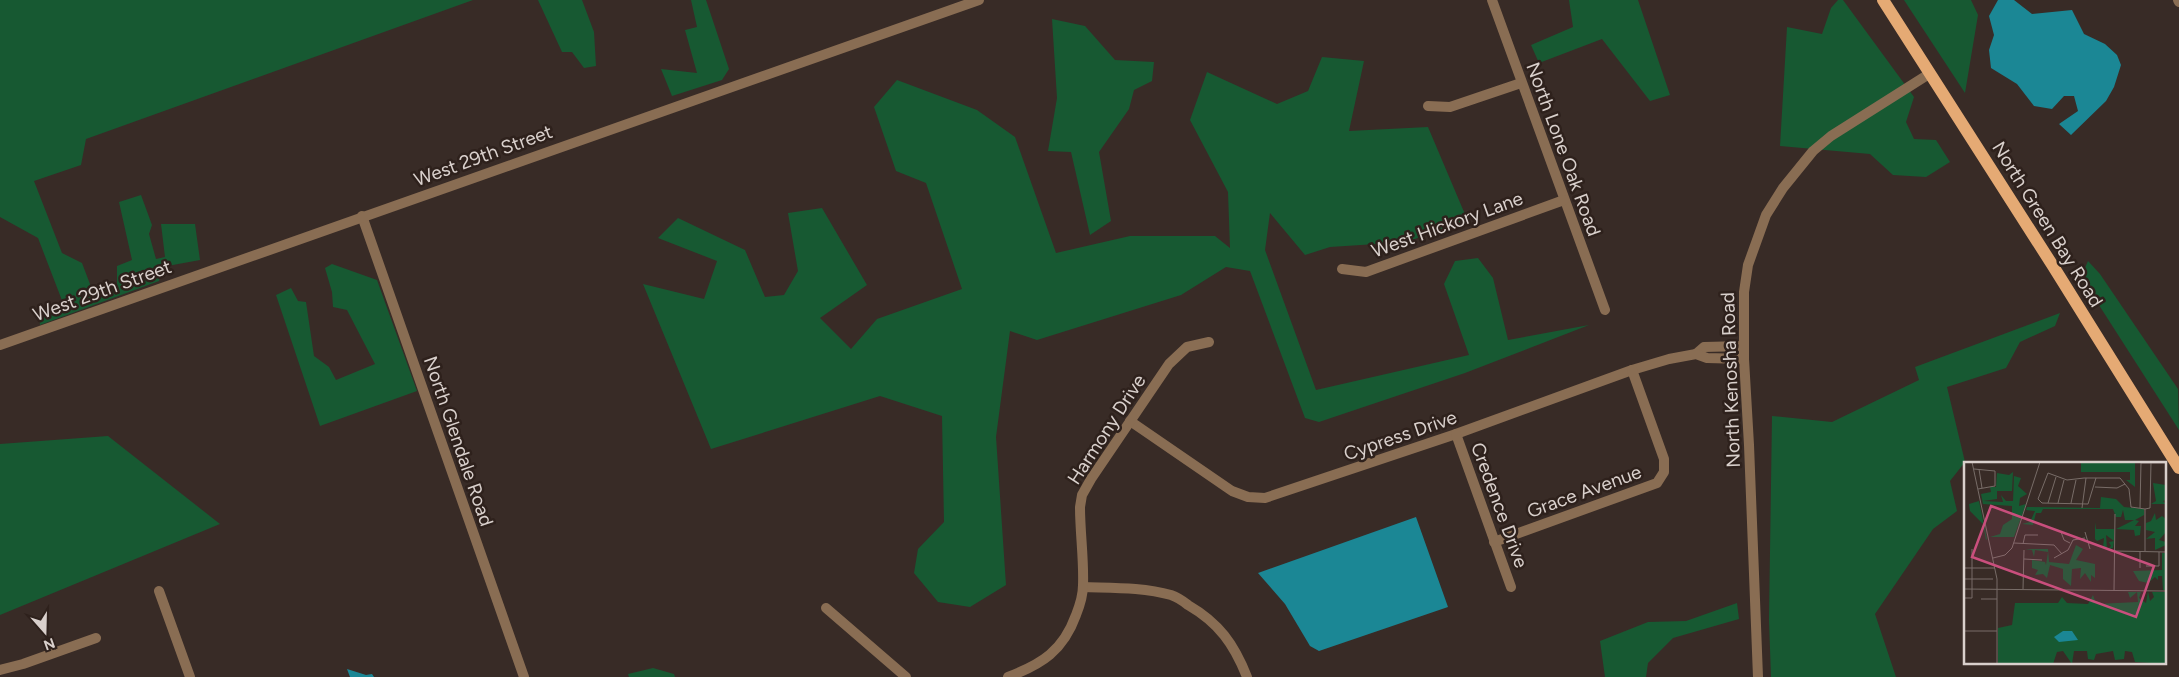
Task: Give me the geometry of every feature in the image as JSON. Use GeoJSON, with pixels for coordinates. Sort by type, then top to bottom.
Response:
{"type":"FeatureCollection","features":[{"type":"Feature","properties":{"kind":"main road","name":"North Green Bay Road"},"geometry":{"type":"LineString","coordinates":[[1884,0],[2179,468]]}},
{"type":"Feature","properties":{"kind":"street","name":"West 29th Street"},"geometry":{"type":"LineString","coordinates":[[0,345],[979,0]]}},
{"type":"Feature","properties":{"kind":"street","name":"North Lone Oak Road"},"geometry":{"type":"LineString","coordinates":[[1492,0],[1605,310]]}},
{"type":"Feature","properties":{"kind":"street","name":"North Kenosha Road"},"geometry":{"type":"LineString","coordinates":[[1758,677],[1750,445],[1744,359],[1744,292],[1748,265],[1766,215],[1803,162],[1831,136],[1929,74]]}},
{"type":"Feature","properties":{"kind":"street"},"geometry":{"type":"LineString","coordinates":[[1428,106],[1450,107],[1521,83]]}},
{"type":"Feature","properties":{"kind":"street","name":"West Hickory Lane"},"geometry":{"type":"LineString","coordinates":[[1342,269],[1366,272],[1564,200]]}},
{"type":"Feature","properties":{"kind":"street","name":"North Glendale Road"},"geometry":{"type":"LineString","coordinates":[[362,216],[524,677]]}},
{"type":"Feature","properties":{"kind":"street","name":"Harmony Drive"},"geometry":{"type":"LineString","coordinates":[[1008,677],[1028,669],[1066,640],[1080,604],[1083,586],[1080,520],[1082,495],[1091,479],[1169,364],[1187,347],[1209,342]]}},
{"type":"Feature","properties":{"kind":"street","name":"Cypress Drive"},"geometry":{"type":"LineString","coordinates":[[1130,420],[1232,491],[1248,497],[1265,498],[1456,434],[1632,370],[1696,354],[1704,347],[1744,346]]}},
{"type":"Feature","properties":{"kind":"street","name":"Cypress Drive"},"geometry":{"type":"LineString","coordinates":[[1696,354],[1707,358],[1744,359]]}},
{"type":"Feature","properties":{"kind":"street","name":"Grace Avenue"},"geometry":{"type":"LineString","coordinates":[[1494,542],[1657,483],[1664,472],[1664,460],[1632,370]]}},
{"type":"Feature","properties":{"kind":"street","name":"Credence Drive"},"geometry":{"type":"LineString","coordinates":[[1456,434],[1512,587]]}},
{"type":"Feature","properties":{"kind":"street"},"geometry":{"type":"LineString","coordinates":[[1083,586],[1144,590],[1173,596],[1202,613],[1222,631],[1238,652],[1247,677]]}},
{"type":"Feature","properties":{"kind":"street"},"geometry":{"type":"LineString","coordinates":[[159,591],[190,677]]}},
{"type":"Feature","properties":{"kind":"street"},"geometry":{"type":"LineString","coordinates":[[826,608],[906,677]]}},
{"type":"Feature","properties":{"kind":"street"},"geometry":{"type":"LineString","coordinates":[[0,670],[23,664],[96,638]]}},
{"type":"Feature","properties":{"kind":"green space"},"geometry":{"type":"Polygon","coordinates":[[[0,0],[473,0],[86,139],[81,165],[34,181],[62,253],[82,263],[93,292],[117,284],[117,266],[132,260],[119,202],[141,195],[152,225],[149,234],[156,259],[165,257],[161,224],[195,224],[200,260],[162,267],[159,281],[40,325],[39,314],[63,303],[38,238],[0,217],[0,0]]]}},
{"type":"Feature","properties":{"kind":"green space"},"geometry":{"type":"Polygon","coordinates":[[[538,0],[582,0],[594,32],[596,66],[584,68],[572,52],[562,52],[538,0]]]}},
{"type":"Feature","properties":{"kind":"green space"},"geometry":{"type":"Polygon","coordinates":[[[691,0],[706,0],[729,69],[722,80],[672,96],[661,69],[697,73],[685,30],[697,27],[691,0]]]}},
{"type":"Feature","properties":{"kind":"green space"},"geometry":{"type":"Polygon","coordinates":[[[1569,0],[1638,0],[1670,95],[1650,101],[1602,39],[1539,63],[1531,45],[1573,27],[1569,0]]]}},
{"type":"Feature","properties":{"kind":"green space"},"geometry":{"type":"Polygon","coordinates":[[[1838,0],[1843,0],[1914,97],[1906,122],[1914,139],[1936,140],[1950,162],[1926,177],[1893,175],[1870,154],[1780,146],[1787,27],[1822,34],[1831,8],[1838,0]]]}},
{"type":"Feature","properties":{"kind":"green space"},"geometry":{"type":"Polygon","coordinates":[[[1904,0],[1971,0],[1978,15],[1965,93],[1904,0]]]}},
{"type":"Feature","properties":{"kind":"green space"},"geometry":{"type":"Polygon","coordinates":[[[1052,19],[1085,26],[1115,60],[1154,62],[1152,81],[1134,90],[1129,109],[1099,152],[1111,221],[1090,235],[1071,152],[1048,151],[1057,98],[1052,19]]]}},
{"type":"Feature","properties":{"kind":"green space"},"geometry":{"type":"Polygon","coordinates":[[[1322,57],[1364,61],[1349,131],[1428,127],[1467,219],[1407,242],[1330,247],[1305,255],[1270,213],[1265,250],[1316,390],[1469,355],[1444,284],[1455,261],[1478,258],[1493,278],[1508,340],[1589,325],[1465,373],[1319,422],[1305,418],[1250,271],[1226,267],[1181,295],[1037,340],[1010,331],[996,437],[1006,585],[970,607],[938,602],[914,573],[918,549],[944,522],[942,416],[880,396],[711,449],[643,284],[704,299],[717,261],[658,238],[678,218],[745,250],[765,297],[784,295],[798,271],[788,213],[822,208],[867,285],[820,318],[851,349],[877,319],[962,289],[926,183],[896,171],[874,107],[897,80],[977,110],[1015,137],[1056,253],[1130,236],[1215,236],[1230,248],[1228,192],[1190,120],[1207,72],[1277,104],[1308,91],[1322,57]]]}},
{"type":"Feature","properties":{"kind":"green space"},"geometry":{"type":"Polygon","coordinates":[[[2088,261],[2100,274],[2178,389],[2179,430],[2081,277],[2088,261]]]}},
{"type":"Feature","properties":{"kind":"green space"},"geometry":{"type":"Polygon","coordinates":[[[332,264],[377,280],[417,391],[320,426],[276,295],[291,288],[298,301],[306,302],[314,356],[329,367],[336,380],[375,364],[347,310],[333,307],[332,292],[325,268],[332,264]]]}},
{"type":"Feature","properties":{"kind":"green space"},"geometry":{"type":"Polygon","coordinates":[[[2060,313],[2055,326],[2020,342],[2006,368],[1947,387],[1965,462],[1950,481],[1957,511],[1933,529],[1875,614],[1896,677],[1771,677],[1769,620],[1772,416],[1832,422],[1919,380],[1915,367],[2060,313]]]}},
{"type":"Feature","properties":{"kind":"green space"},"geometry":{"type":"Polygon","coordinates":[[[108,436],[220,524],[0,615],[0,444],[108,436]]]}},
{"type":"Feature","properties":{"kind":"green space"},"geometry":{"type":"Polygon","coordinates":[[[1737,603],[1739,619],[1673,638],[1648,663],[1646,677],[1605,677],[1600,641],[1648,622],[1686,621],[1737,603]]]}},
{"type":"Feature","properties":{"kind":"green space"},"geometry":{"type":"Polygon","coordinates":[[[653,668],[674,674],[675,677],[629,677],[628,674],[653,668]]]}},
{"type":"Feature","properties":{"kind":"water"},"geometry":{"type":"Polygon","coordinates":[[[1998,0],[2014,0],[2032,14],[2072,10],[2084,34],[2105,44],[2117,55],[2121,65],[2114,87],[2106,101],[2071,135],[2059,124],[2078,111],[2074,96],[2064,96],[2052,109],[2034,106],[2017,84],[1991,68],[1989,50],[1994,35],[1989,16],[1998,0]]]}},
{"type":"Feature","properties":{"kind":"water"},"geometry":{"type":"Polygon","coordinates":[[[1416,517],[1448,607],[1319,651],[1310,646],[1285,604],[1258,573],[1416,517]]]}},
{"type":"Feature","properties":{"kind":"water"},"geometry":{"type":"Polygon","coordinates":[[[347,669],[366,675],[372,674],[374,677],[350,677],[347,669]]]}}]}
